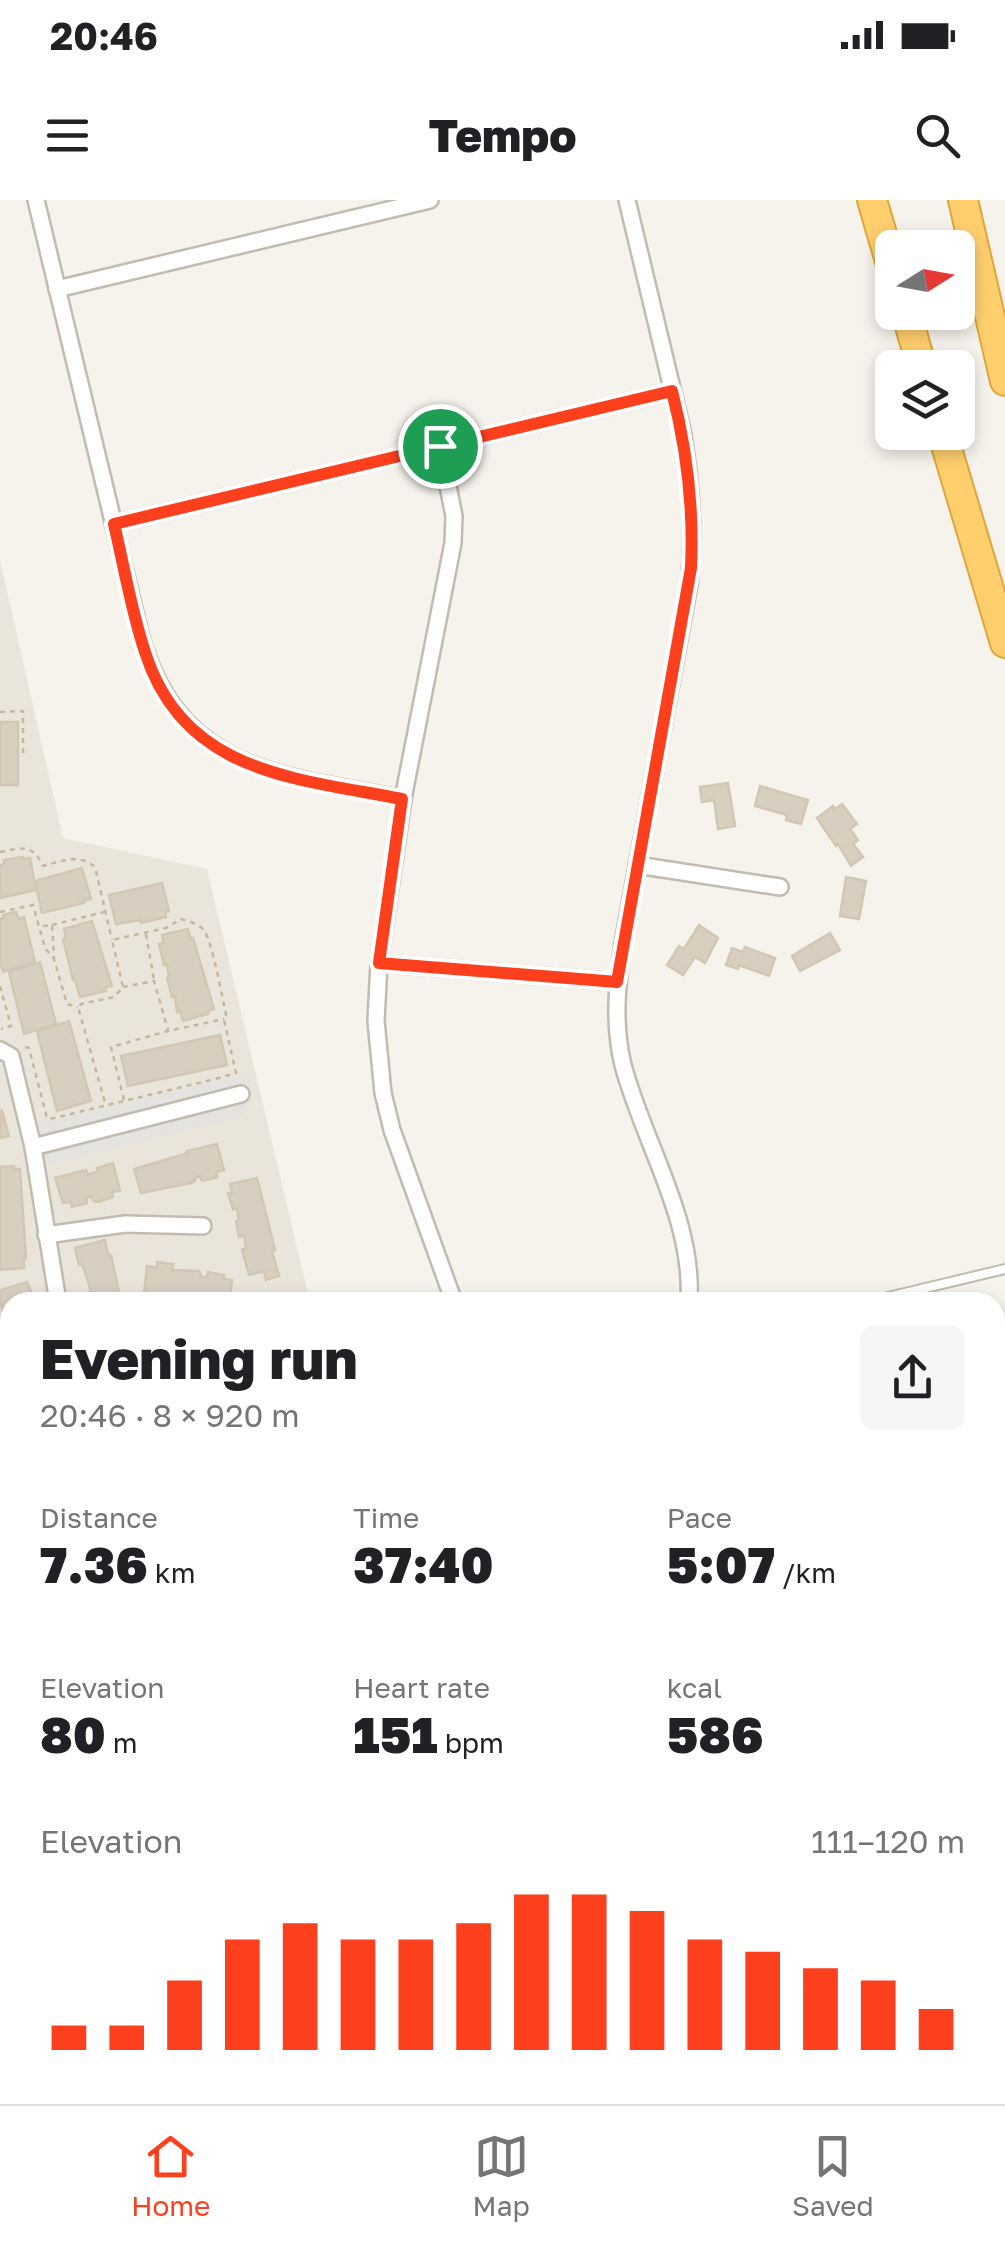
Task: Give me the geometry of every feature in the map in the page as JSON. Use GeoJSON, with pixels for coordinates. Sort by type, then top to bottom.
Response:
{"type":"FeatureCollection","features":[{"type":"Feature","properties":{"kind":"highway"},"geometry":{"type":"LineString","coordinates":[[872,200],[881,230]]}},
{"type":"Feature","properties":{"kind":"highway"},"geometry":{"type":"LineString","coordinates":[[963,200],[1005,381]]}},
{"type":"Feature","properties":{"kind":"highway"},"geometry":{"type":"LineString","coordinates":[[947,450],[1005,643]]}},
{"type":"Feature","properties":{"kind":"street"},"geometry":{"type":"LineString","coordinates":[[36,200],[146,654],[163,692],[197,734],[227,755],[259,768],[402,799]]}},
{"type":"Feature","properties":{"kind":"street"},"geometry":{"type":"LineString","coordinates":[[57,289],[430,200]]}},
{"type":"Feature","properties":{"kind":"street"},"geometry":{"type":"LineString","coordinates":[[627,200],[682,430],[693,533],[691,568],[617,982],[616,1013],[623,1064],[683,1235],[689,1292]]}},
{"type":"Feature","properties":{"kind":"street"},"geometry":{"type":"LineString","coordinates":[[114,524],[672,391]]}},
{"type":"Feature","properties":{"kind":"street"},"geometry":{"type":"LineString","coordinates":[[440,446],[454,516],[452,543],[402,799],[379,963],[376,1021],[383,1093],[392,1130],[450,1292]]}},
{"type":"Feature","properties":{"kind":"street"},"geometry":{"type":"LineString","coordinates":[[638,865],[780,887]]}},
{"type":"Feature","properties":{"kind":"street"},"geometry":{"type":"LineString","coordinates":[[379,963],[617,982]]}},
{"type":"Feature","properties":{"kind":"street"},"geometry":{"type":"LineString","coordinates":[[2,1044],[12,1056],[33,1147],[56,1292]]}},
{"type":"Feature","properties":{"kind":"street"},"geometry":{"type":"LineString","coordinates":[[33,1147],[241,1094]]}},
{"type":"Feature","properties":{"kind":"street"},"geometry":{"type":"LineString","coordinates":[[46,1234],[125,1224],[203,1226]]}},
{"type":"Feature","properties":{"kind":"lane"},"geometry":{"type":"LineString","coordinates":[[910,1292],[1005,1269]]}},
{"type":"Feature","properties":{"kind":"path"},"geometry":{"type":"LineString","coordinates":[[0,712],[23,711],[23,752]]}},
{"type":"Feature","properties":{"kind":"path"},"geometry":{"type":"LineString","coordinates":[[0,852],[31,849],[37,852],[43,866],[75,858],[91,862],[124,987]]}},
{"type":"Feature","properties":{"kind":"path"},"geometry":{"type":"LineString","coordinates":[[0,912],[33,904],[46,948],[54,959]]}},
{"type":"Feature","properties":{"kind":"path"},"geometry":{"type":"LineString","coordinates":[[40,926],[104,912]]}},
{"type":"Feature","properties":{"kind":"path"},"geometry":{"type":"LineString","coordinates":[[16,1043],[29,1048],[50,1120],[236,1073],[206,932],[181,919],[166,928],[112,940]]}},
{"type":"Feature","properties":{"kind":"path"},"geometry":{"type":"LineString","coordinates":[[52,925],[54,959],[67,1004],[78,1007],[114,997],[124,987],[154,982]]}},
{"type":"Feature","properties":{"kind":"path"},"geometry":{"type":"LineString","coordinates":[[146,932],[154,982],[168,1031]]}},
{"type":"Feature","properties":{"kind":"path"},"geometry":{"type":"LineString","coordinates":[[0,986],[10,1026],[0,1027],[2,1044]]}},
{"type":"Feature","properties":{"kind":"path"},"geometry":{"type":"LineString","coordinates":[[78,1007],[106,1106]]}},
{"type":"Feature","properties":{"kind":"path"},"geometry":{"type":"LineString","coordinates":[[124,1101],[111,1047],[224,1019]]}},
{"type":"Feature","properties":{"kind":"shaded area"},"geometry":{"type":"Polygon","coordinates":[[[0,560],[63,838],[207,869],[308,1292],[0,1292],[0,560]]]}},
{"type":"Feature","properties":{"kind":"shaded area"},"geometry":{"type":"Polygon","coordinates":[[[249,1073],[255,1095],[241,1116],[48,1163],[39,1124],[249,1073]]]}},
{"type":"Feature","properties":{"kind":"building"},"geometry":{"type":"Polygon","coordinates":[[[0,722],[18,722],[18,785],[0,785],[0,722]]]}},
{"type":"Feature","properties":{"kind":"building"},"geometry":{"type":"Polygon","coordinates":[[[728,783],[735,826],[718,829],[714,800],[702,802],[700,787],[728,783]]]}},
{"type":"Feature","properties":{"kind":"building"},"geometry":{"type":"Polygon","coordinates":[[[760,786],[808,800],[801,824],[786,820],[787,815],[755,806],[760,786]]]}},
{"type":"Feature","properties":{"kind":"building"},"geometry":{"type":"Polygon","coordinates":[[[842,804],[857,824],[850,829],[858,840],[853,844],[863,857],[851,866],[817,818],[842,804]]]}},
{"type":"Feature","properties":{"kind":"building"},"geometry":{"type":"Polygon","coordinates":[[[30,858],[36,890],[0,898],[0,865],[4,860],[30,858]]]}},
{"type":"Feature","properties":{"kind":"building"},"geometry":{"type":"Polygon","coordinates":[[[82,868],[91,899],[42,913],[35,881],[82,868]]]}},
{"type":"Feature","properties":{"kind":"building"},"geometry":{"type":"Polygon","coordinates":[[[846,877],[866,881],[859,919],[840,916],[846,877]]]}},
{"type":"Feature","properties":{"kind":"building"},"geometry":{"type":"Polygon","coordinates":[[[162,883],[169,911],[165,912],[166,917],[116,924],[109,895],[162,883]]]}},
{"type":"Feature","properties":{"kind":"building"},"geometry":{"type":"Polygon","coordinates":[[[16,912],[19,919],[24,917],[35,962],[3,972],[0,919],[16,912]]]}},
{"type":"Feature","properties":{"kind":"building"},"geometry":{"type":"Polygon","coordinates":[[[92,921],[112,986],[80,997],[63,939],[64,929],[92,921]]]}},
{"type":"Feature","properties":{"kind":"building"},"geometry":{"type":"Polygon","coordinates":[[[699,925],[718,938],[705,963],[695,957],[683,975],[667,965],[679,946],[684,949],[699,925]]]}},
{"type":"Feature","properties":{"kind":"building"},"geometry":{"type":"Polygon","coordinates":[[[188,929],[214,1009],[183,1021],[175,996],[172,997],[167,964],[164,965],[159,944],[164,943],[162,935],[188,929]]]}},
{"type":"Feature","properties":{"kind":"building"},"geometry":{"type":"Polygon","coordinates":[[[830,933],[840,950],[800,971],[792,956],[830,933]]]}},
{"type":"Feature","properties":{"kind":"building"},"geometry":{"type":"Polygon","coordinates":[[[745,947],[775,958],[769,976],[739,965],[738,969],[726,965],[732,948],[743,952],[745,947]]]}},
{"type":"Feature","properties":{"kind":"building"},"geometry":{"type":"Polygon","coordinates":[[[40,962],[56,1024],[24,1034],[9,972],[40,962]]]}},
{"type":"Feature","properties":{"kind":"building"},"geometry":{"type":"Polygon","coordinates":[[[69,1021],[91,1101],[57,1111],[37,1031],[69,1021]]]}},
{"type":"Feature","properties":{"kind":"building"},"geometry":{"type":"Polygon","coordinates":[[[220,1035],[227,1065],[128,1086],[121,1056],[220,1035]]]}},
{"type":"Feature","properties":{"kind":"building"},"geometry":{"type":"Polygon","coordinates":[[[0,1111],[9,1136],[0,1138],[0,1111]]]}},
{"type":"Feature","properties":{"kind":"building"},"geometry":{"type":"Polygon","coordinates":[[[217,1144],[224,1170],[216,1172],[217,1177],[202,1181],[200,1176],[191,1183],[141,1193],[134,1169],[217,1144]]]}},
{"type":"Feature","properties":{"kind":"building"},"geometry":{"type":"Polygon","coordinates":[[[113,1163],[120,1191],[112,1192],[113,1197],[98,1202],[91,1196],[86,1198],[87,1203],[72,1207],[71,1202],[63,1203],[55,1178],[86,1170],[88,1175],[113,1163]]]}},
{"type":"Feature","properties":{"kind":"building"},"geometry":{"type":"Polygon","coordinates":[[[0,1167],[20,1169],[26,1258],[24,1268],[0,1270],[0,1167]]]}},
{"type":"Feature","properties":{"kind":"building"},"geometry":{"type":"Polygon","coordinates":[[[257,1178],[279,1276],[266,1280],[264,1271],[249,1275],[242,1250],[246,1248],[244,1235],[239,1237],[237,1209],[233,1209],[228,1193],[232,1194],[230,1184],[257,1178]]]}},
{"type":"Feature","properties":{"kind":"building"},"geometry":{"type":"Polygon","coordinates":[[[105,1240],[119,1292],[91,1292],[75,1248],[105,1240]]]}},
{"type":"Feature","properties":{"kind":"building"},"geometry":{"type":"Polygon","coordinates":[[[157,1262],[173,1264],[172,1270],[199,1271],[202,1277],[207,1277],[208,1272],[224,1275],[224,1279],[232,1280],[230,1292],[144,1292],[147,1266],[157,1268],[157,1262]]]}},
{"type":"Feature","properties":{"kind":"building"},"geometry":{"type":"Polygon","coordinates":[[[27,1282],[31,1292],[0,1292],[27,1282]]]}},
{"type":"Feature","properties":{"kind":"route"},"geometry":{"type":"LineString","coordinates":[[672,391],[688,465],[693,533],[691,568],[617,982],[379,963],[402,799],[298,778],[227,755],[181,718],[155,678],[146,654],[114,524],[440,446],[672,391]]}}]}
